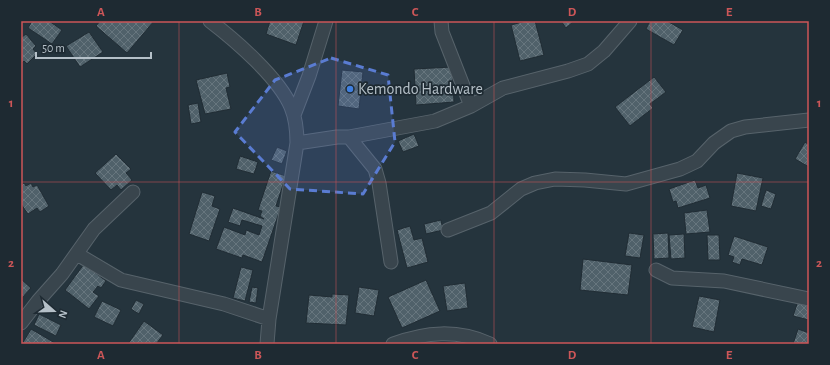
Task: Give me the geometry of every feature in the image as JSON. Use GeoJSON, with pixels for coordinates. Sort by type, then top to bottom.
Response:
{"type":"FeatureCollection","features":[{"type":"Feature","properties":{"kind":"street"},"geometry":{"type":"LineString","coordinates":[[210,21],[240,45],[273,79],[290,105],[297,126],[297,143],[268,319],[267,344]]}},
{"type":"Feature","properties":{"kind":"street"},"geometry":{"type":"LineString","coordinates":[[294,115],[326,21]]}},
{"type":"Feature","properties":{"kind":"street"},"geometry":{"type":"LineString","coordinates":[[441,21],[442,32],[471,106]]}},
{"type":"Feature","properties":{"kind":"street"},"geometry":{"type":"LineString","coordinates":[[297,143],[348,137],[435,121],[471,106],[503,88],[568,71],[588,64],[604,51],[630,21]]}},
{"type":"Feature","properties":{"kind":"street"},"geometry":{"type":"LineString","coordinates":[[448,230],[491,213],[521,189],[535,183],[555,179],[626,184],[667,173],[697,160],[731,131],[745,127],[809,120]]}},
{"type":"Feature","properties":{"kind":"street"},"geometry":{"type":"LineString","coordinates":[[348,137],[375,169],[379,183],[391,262]]}},
{"type":"Feature","properties":{"kind":"street"},"geometry":{"type":"LineString","coordinates":[[21,323],[62,274],[94,229],[133,192]]}},
{"type":"Feature","properties":{"kind":"street"},"geometry":{"type":"LineString","coordinates":[[76,254],[121,280],[224,304],[268,319]]}},
{"type":"Feature","properties":{"kind":"street"},"geometry":{"type":"LineString","coordinates":[[656,270],[672,278],[724,281],[809,299]]}},
{"type":"Feature","properties":{"kind":"street"},"geometry":{"type":"LineString","coordinates":[[393,344],[424,336],[450,332],[490,344]]}},
{"type":"Feature","properties":{"kind":"highlighted area"},"geometry":{"type":"Polygon","coordinates":[[[331,58],[388,75],[395,142],[363,194],[290,189],[235,132],[275,80],[331,58]]]}},
{"type":"Feature","properties":{"kind":"building"},"geometry":{"type":"Polygon","coordinates":[[[32,21],[49,21],[62,30],[52,44],[28,28],[32,21]]]}},
{"type":"Feature","properties":{"kind":"building"},"geometry":{"type":"Polygon","coordinates":[[[100,21],[154,21],[127,53],[96,26],[100,21]]]}},
{"type":"Feature","properties":{"kind":"building"},"geometry":{"type":"Polygon","coordinates":[[[270,21],[304,21],[296,45],[266,34],[270,21]]]}},
{"type":"Feature","properties":{"kind":"building"},"geometry":{"type":"Polygon","coordinates":[[[526,21],[535,21],[544,55],[520,61],[511,25],[526,21]]]}},
{"type":"Feature","properties":{"kind":"building"},"geometry":{"type":"Polygon","coordinates":[[[561,21],[574,21],[566,28],[561,21]]]}},
{"type":"Feature","properties":{"kind":"building"},"geometry":{"type":"Polygon","coordinates":[[[650,21],[667,21],[683,30],[674,45],[646,29],[650,21]]]}},
{"type":"Feature","properties":{"kind":"building"},"geometry":{"type":"Polygon","coordinates":[[[89,32],[103,52],[80,67],[66,46],[89,32]]]}},
{"type":"Feature","properties":{"kind":"building"},"geometry":{"type":"Polygon","coordinates":[[[26,34],[36,46],[33,49],[37,54],[27,64],[24,61],[21,64],[21,35],[22,37],[26,34]]]}},
{"type":"Feature","properties":{"kind":"building"},"geometry":{"type":"Polygon","coordinates":[[[452,67],[454,102],[416,105],[414,69],[452,67]]]}},
{"type":"Feature","properties":{"kind":"building","name":"Kemondo Hardware"},"geometry":{"type":"Polygon","coordinates":[[[342,70],[363,72],[359,109],[338,106],[342,70]]]}},
{"type":"Feature","properties":{"kind":"building"},"geometry":{"type":"Polygon","coordinates":[[[227,73],[230,87],[226,88],[231,109],[205,114],[196,80],[227,73]]]}},
{"type":"Feature","properties":{"kind":"building"},"geometry":{"type":"Polygon","coordinates":[[[654,77],[666,92],[650,104],[653,108],[630,126],[615,107],[654,77]]]}},
{"type":"Feature","properties":{"kind":"building"},"geometry":{"type":"Polygon","coordinates":[[[198,103],[201,122],[191,124],[188,105],[198,103]]]}},
{"type":"Feature","properties":{"kind":"building"},"geometry":{"type":"Polygon","coordinates":[[[414,134],[419,146],[403,152],[398,141],[414,134]]]}},
{"type":"Feature","properties":{"kind":"building"},"geometry":{"type":"Polygon","coordinates":[[[805,142],[809,145],[809,167],[795,159],[805,142]]]}},
{"type":"Feature","properties":{"kind":"building"},"geometry":{"type":"Polygon","coordinates":[[[277,147],[287,151],[282,164],[271,160],[277,147]]]}},
{"type":"Feature","properties":{"kind":"building"},"geometry":{"type":"Polygon","coordinates":[[[116,154],[131,169],[126,173],[132,180],[121,190],[117,185],[111,190],[95,173],[116,154]]]}},
{"type":"Feature","properties":{"kind":"building"},"geometry":{"type":"Polygon","coordinates":[[[240,156],[258,162],[254,174],[236,169],[240,156]]]}},
{"type":"Feature","properties":{"kind":"building"},"geometry":{"type":"Polygon","coordinates":[[[271,171],[286,176],[276,206],[281,207],[262,262],[243,255],[242,258],[216,249],[224,227],[245,235],[246,230],[259,235],[262,226],[242,220],[240,226],[228,222],[233,208],[264,219],[260,216],[262,211],[258,210],[271,171]]]}},
{"type":"Feature","properties":{"kind":"building"},"geometry":{"type":"Polygon","coordinates":[[[737,173],[763,178],[756,211],[731,206],[737,173]]]}},
{"type":"Feature","properties":{"kind":"building"},"geometry":{"type":"Polygon","coordinates":[[[695,180],[698,188],[706,185],[710,198],[678,208],[676,201],[673,202],[669,189],[695,180]]]}},
{"type":"Feature","properties":{"kind":"building"},"geometry":{"type":"Polygon","coordinates":[[[24,183],[26,186],[31,183],[33,187],[37,185],[49,206],[40,212],[37,208],[28,214],[21,204],[21,185],[24,183]]]}},
{"type":"Feature","properties":{"kind":"building"},"geometry":{"type":"Polygon","coordinates":[[[766,190],[776,194],[771,209],[761,206],[766,190]]]}},
{"type":"Feature","properties":{"kind":"building"},"geometry":{"type":"Polygon","coordinates":[[[202,192],[215,196],[212,206],[220,209],[209,241],[189,234],[202,192]]]}},
{"type":"Feature","properties":{"kind":"building"},"geometry":{"type":"Polygon","coordinates":[[[707,210],[710,232],[686,234],[684,213],[707,210]]]}},
{"type":"Feature","properties":{"kind":"building"},"geometry":{"type":"Polygon","coordinates":[[[441,220],[443,230],[426,234],[424,224],[441,220]]]}},
{"type":"Feature","properties":{"kind":"building"},"geometry":{"type":"Polygon","coordinates":[[[410,226],[414,240],[422,238],[428,262],[407,268],[397,230],[410,226]]]}},
{"type":"Feature","properties":{"kind":"building"},"geometry":{"type":"Polygon","coordinates":[[[629,233],[644,235],[640,258],[625,256],[629,233]]]}},
{"type":"Feature","properties":{"kind":"building"},"geometry":{"type":"Polygon","coordinates":[[[668,233],[669,258],[654,259],[653,234],[668,233]]]}},
{"type":"Feature","properties":{"kind":"building"},"geometry":{"type":"Polygon","coordinates":[[[684,234],[685,258],[671,259],[669,235],[684,234]]]}},
{"type":"Feature","properties":{"kind":"building"},"geometry":{"type":"Polygon","coordinates":[[[707,235],[719,235],[720,260],[708,260],[707,235]]]}},
{"type":"Feature","properties":{"kind":"building"},"geometry":{"type":"Polygon","coordinates":[[[734,236],[768,247],[762,265],[742,259],[740,265],[732,262],[734,257],[728,255],[734,236]]]}},
{"type":"Feature","properties":{"kind":"building"},"geometry":{"type":"Polygon","coordinates":[[[583,259],[632,265],[628,295],[580,290],[583,259]]]}},
{"type":"Feature","properties":{"kind":"building"},"geometry":{"type":"Polygon","coordinates":[[[84,264],[106,281],[101,288],[98,286],[93,292],[99,296],[89,309],[65,290],[84,264]]]}},
{"type":"Feature","properties":{"kind":"building"},"geometry":{"type":"Polygon","coordinates":[[[241,267],[253,270],[245,301],[233,298],[241,267]]]}},
{"type":"Feature","properties":{"kind":"building"},"geometry":{"type":"Polygon","coordinates":[[[21,279],[31,288],[21,299],[21,279]]]}},
{"type":"Feature","properties":{"kind":"building"},"geometry":{"type":"Polygon","coordinates":[[[426,280],[440,311],[402,328],[388,297],[426,280]]]}},
{"type":"Feature","properties":{"kind":"building"},"geometry":{"type":"Polygon","coordinates":[[[465,283],[468,308],[447,311],[443,286],[465,283]]]}},
{"type":"Feature","properties":{"kind":"building"},"geometry":{"type":"Polygon","coordinates":[[[252,287],[258,288],[256,303],[249,302],[252,287]]]}},
{"type":"Feature","properties":{"kind":"building"},"geometry":{"type":"Polygon","coordinates":[[[359,287],[379,290],[374,316],[355,313],[359,287]]]}},
{"type":"Feature","properties":{"kind":"building"},"geometry":{"type":"Polygon","coordinates":[[[332,294],[349,295],[346,325],[306,323],[309,295],[332,297],[332,294]]]}},
{"type":"Feature","properties":{"kind":"building"},"geometry":{"type":"Polygon","coordinates":[[[699,296],[720,300],[714,332],[692,327],[699,296]]]}},
{"type":"Feature","properties":{"kind":"building"},"geometry":{"type":"Polygon","coordinates":[[[136,300],[144,304],[139,314],[131,309],[136,300]]]}},
{"type":"Feature","properties":{"kind":"building"},"geometry":{"type":"Polygon","coordinates":[[[102,301],[121,310],[113,326],[94,317],[102,301]]]}},
{"type":"Feature","properties":{"kind":"building"},"geometry":{"type":"Polygon","coordinates":[[[798,301],[809,304],[809,320],[793,316],[798,301]]]}},
{"type":"Feature","properties":{"kind":"building"},"geometry":{"type":"Polygon","coordinates":[[[39,314],[61,325],[56,336],[34,325],[39,314]]]}},
{"type":"Feature","properties":{"kind":"building"},"geometry":{"type":"Polygon","coordinates":[[[144,321],[163,335],[156,344],[128,344],[144,321]]]}},
{"type":"Feature","properties":{"kind":"building"},"geometry":{"type":"Polygon","coordinates":[[[31,329],[55,343],[55,344],[22,344],[31,329]]]}},
{"type":"Feature","properties":{"kind":"building"},"geometry":{"type":"Polygon","coordinates":[[[798,329],[809,333],[809,344],[793,344],[798,329]]]}},
{"type":"Feature","properties":{"kind":"place","name":"Kemondo Hardware"},"geometry":{"type":"Point","coordinates":[350,89]}}]}
